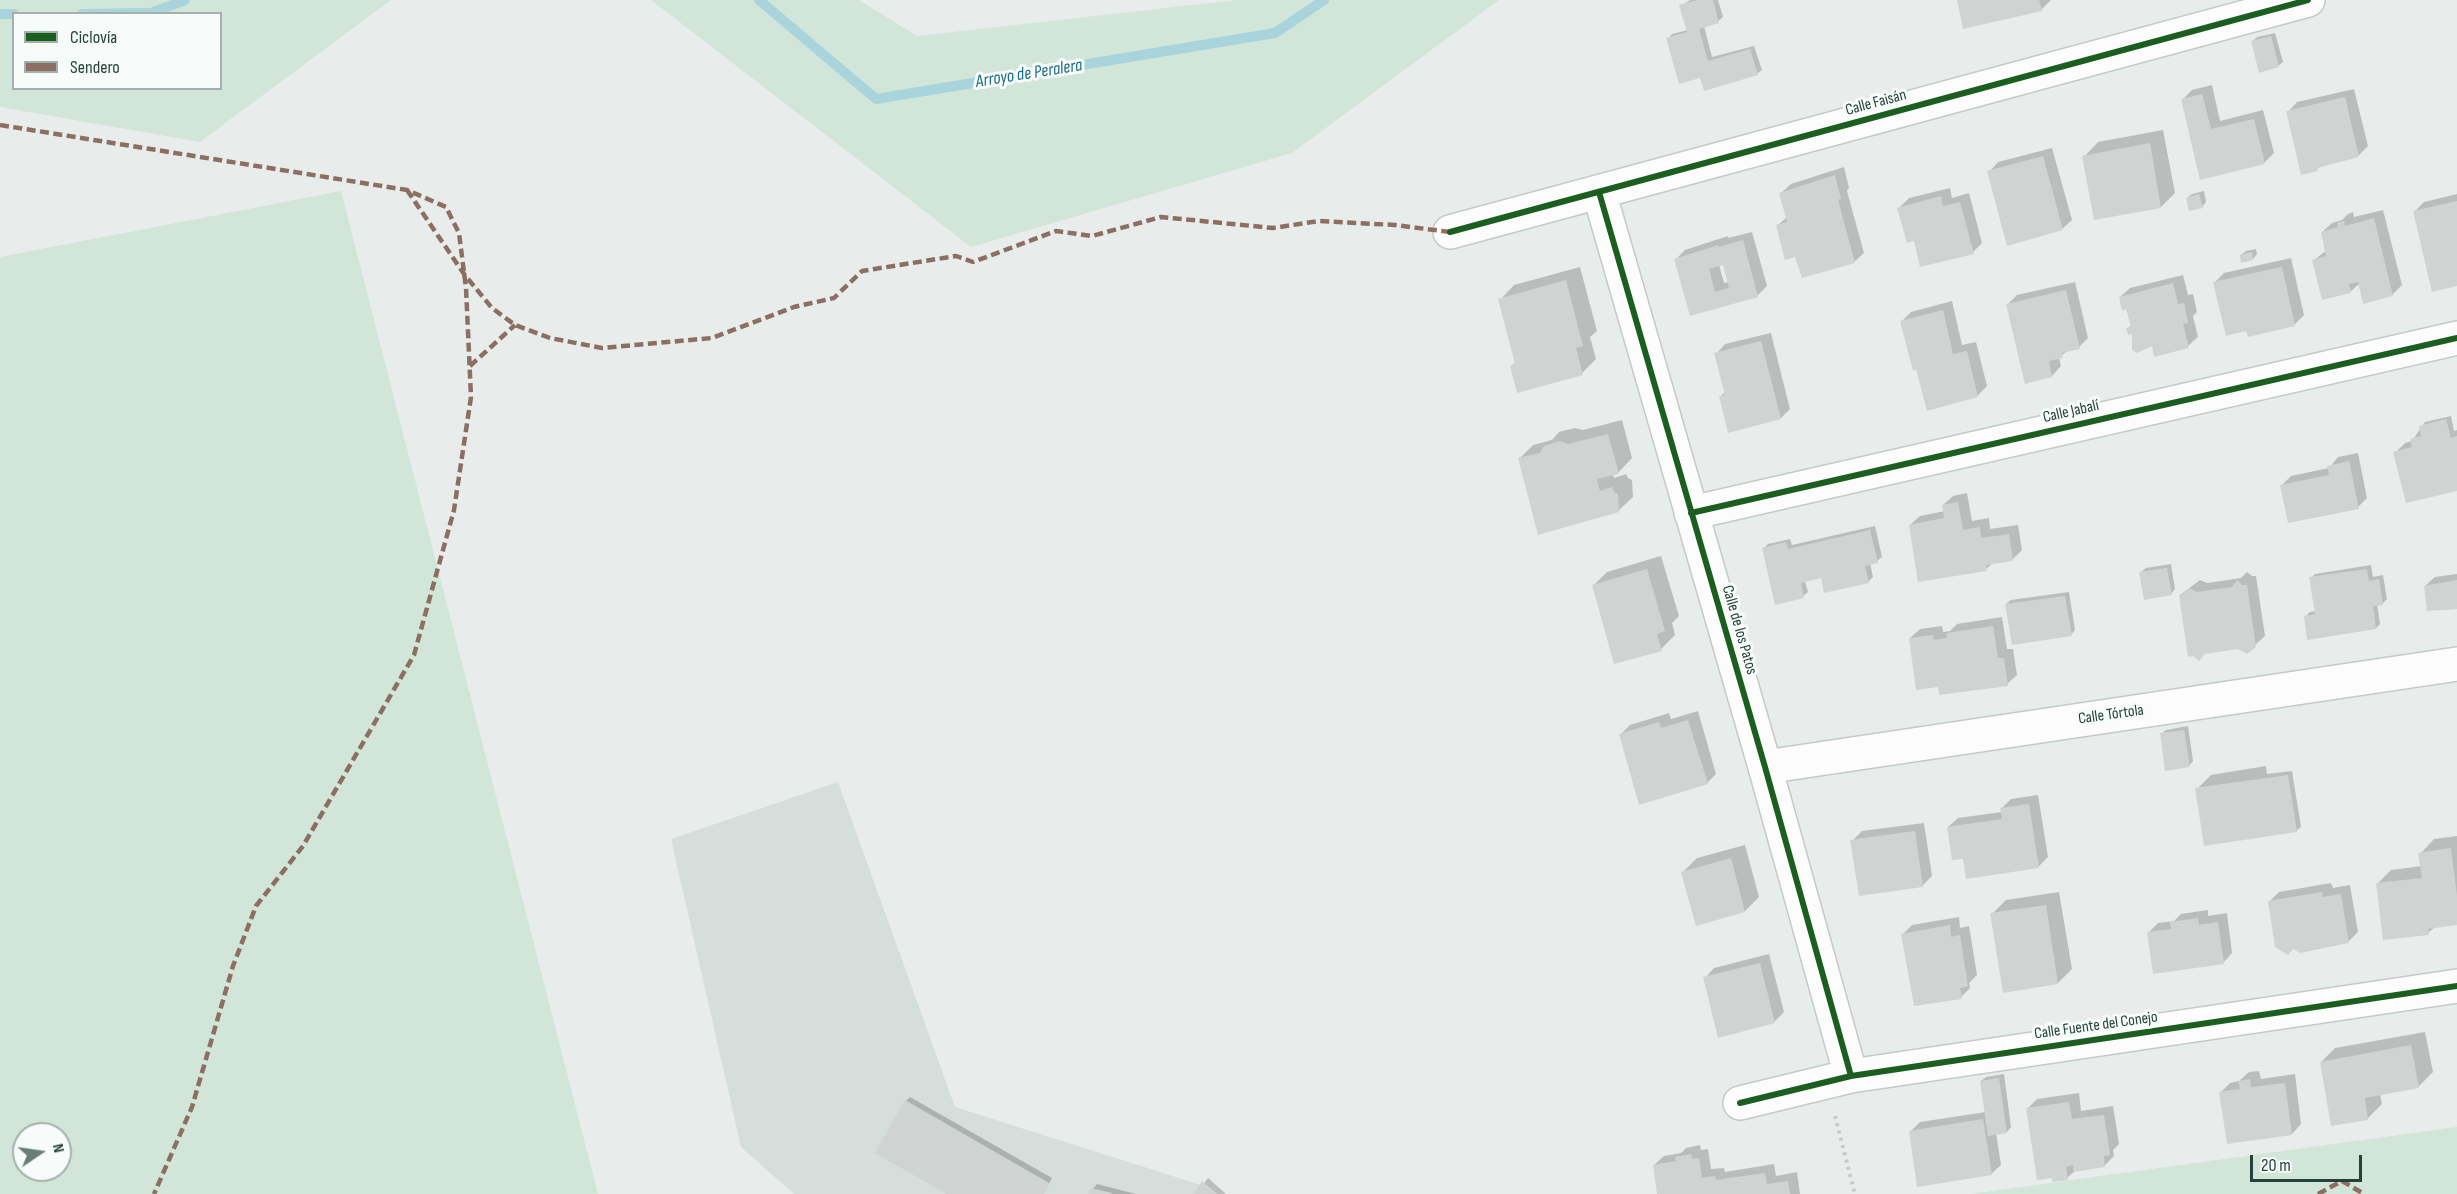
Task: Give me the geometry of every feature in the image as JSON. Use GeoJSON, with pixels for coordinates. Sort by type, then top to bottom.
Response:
{"type":"FeatureCollection","features":[{"type":"Feature","properties":{"kind":"street","name":"Calle Faisán"},"geometry":{"type":"LineString","coordinates":[[1450,232],[2308,0]]}},
{"type":"Feature","properties":{"kind":"street","name":"Calle de los Patos"},"geometry":{"type":"LineString","coordinates":[[1599,192],[1765,767],[1838,1079]]}},
{"type":"Feature","properties":{"kind":"street","name":"Calle Jabalí"},"geometry":{"type":"LineString","coordinates":[[1691,513],[2457,338]]}},
{"type":"Feature","properties":{"kind":"street","name":"Calle Tórtola"},"geometry":{"type":"LineString","coordinates":[[1765,767],[2457,664]]}},
{"type":"Feature","properties":{"kind":"street","name":"Calle Fuente del Conejo"},"geometry":{"type":"LineString","coordinates":[[1740,1103],[1838,1079],[2457,986]]}},
{"type":"Feature","properties":{"kind":"path"},"geometry":{"type":"LineString","coordinates":[[1838,1079],[1855,1194]]}},
{"type":"Feature","properties":{"kind":"shaded area"},"geometry":{"type":"Polygon","coordinates":[[[838,782],[955,1107],[1201,1185],[1214,1194],[794,1194],[741,1147],[671,839],[838,782]]]}},
{"type":"Feature","properties":{"kind":"green space"},"geometry":{"type":"Polygon","coordinates":[[[0,0],[391,0],[200,142],[0,107],[0,0]]]}},
{"type":"Feature","properties":{"kind":"green space"},"geometry":{"type":"Polygon","coordinates":[[[651,0],[859,0],[917,36],[1236,0],[1499,0],[1292,153],[971,247],[651,0]]]}},
{"type":"Feature","properties":{"kind":"green space"},"geometry":{"type":"Polygon","coordinates":[[[341,191],[598,1194],[0,1194],[0,257],[341,191]]]}},
{"type":"Feature","properties":{"kind":"green space"},"geometry":{"type":"Polygon","coordinates":[[[2457,1127],[2457,1194],[1970,1194],[2457,1127]]]}},
{"type":"Feature","properties":{"kind":"building"},"geometry":{"type":"Polygon","coordinates":[[[1697,0],[1713,0],[1719,23],[1699,29],[1708,61],[1750,49],[1758,75],[1704,91],[1700,78],[1679,84],[1666,38],[1687,32],[1679,5],[1697,0]]]}},
{"type":"Feature","properties":{"kind":"building"},"geometry":{"type":"Polygon","coordinates":[[[1957,0],[2039,0],[2042,11],[1963,29],[1957,0]]]}},
{"type":"Feature","properties":{"kind":"building"},"geometry":{"type":"Polygon","coordinates":[[[2271,36],[2279,67],[2259,73],[2251,41],[2271,36]]]}},
{"type":"Feature","properties":{"kind":"building"},"geometry":{"type":"Polygon","coordinates":[[[2202,94],[2211,129],[2254,119],[2265,164],[2200,180],[2181,99],[2202,94]]]}},
{"type":"Feature","properties":{"kind":"building"},"geometry":{"type":"Polygon","coordinates":[[[2345,97],[2359,157],[2317,168],[2318,171],[2301,175],[2286,111],[2345,97]]]}},
{"type":"Feature","properties":{"kind":"building"},"geometry":{"type":"Polygon","coordinates":[[[2150,143],[2161,208],[2094,220],[2082,156],[2150,143]]]}},
{"type":"Feature","properties":{"kind":"building"},"geometry":{"type":"Polygon","coordinates":[[[2043,156],[2063,230],[2007,246],[1987,171],[2043,156]]]}},
{"type":"Feature","properties":{"kind":"building"},"geometry":{"type":"Polygon","coordinates":[[[1835,175],[1841,199],[1838,200],[1855,263],[1802,278],[1795,257],[1785,260],[1776,225],[1787,222],[1779,193],[1835,175]]]}},
{"type":"Feature","properties":{"kind":"building"},"geometry":{"type":"Polygon","coordinates":[[[2199,194],[2203,208],[2189,211],[2186,198],[2199,194]]]}},
{"type":"Feature","properties":{"kind":"building"},"geometry":{"type":"Polygon","coordinates":[[[1941,196],[1943,206],[1960,202],[1974,254],[1920,267],[1914,241],[1907,243],[1897,208],[1941,196]]]}},
{"type":"Feature","properties":{"kind":"building"},"geometry":{"type":"Polygon","coordinates":[[[2457,201],[2457,286],[2432,292],[2413,211],[2457,201]]]}},
{"type":"Feature","properties":{"kind":"building"},"geometry":{"type":"Polygon","coordinates":[[[2374,218],[2393,296],[2363,304],[2358,282],[2349,284],[2351,293],[2322,300],[2312,260],[2326,256],[2321,232],[2338,227],[2337,223],[2344,221],[2345,226],[2374,218]]]}},
{"type":"Feature","properties":{"kind":"building"},"geometry":{"type":"Polygon","coordinates":[[[1743,240],[1758,297],[1690,316],[1674,259],[1719,245],[1719,247],[1743,240]],[[1723,265],[1709,269],[1715,292],[1729,288],[1723,265]]]}},
{"type":"Feature","properties":{"kind":"building"},"geometry":{"type":"Polygon","coordinates":[[[2252,252],[2253,260],[2241,263],[2240,255],[2252,252]]]}},
{"type":"Feature","properties":{"kind":"building"},"geometry":{"type":"Polygon","coordinates":[[[2282,267],[2295,326],[2248,337],[2246,331],[2226,336],[2213,282],[2282,267]]]}},
{"type":"Feature","properties":{"kind":"building"},"geometry":{"type":"Polygon","coordinates":[[[1566,280],[1583,346],[1576,348],[1583,375],[1517,393],[1510,366],[1515,364],[1498,299],[1566,280]]]}},
{"type":"Feature","properties":{"kind":"building"},"geometry":{"type":"Polygon","coordinates":[[[2173,283],[2178,304],[2184,303],[2188,323],[2183,324],[2189,348],[2154,357],[2152,346],[2137,353],[2132,350],[2132,334],[2128,335],[2126,328],[2131,327],[2126,309],[2122,311],[2119,297],[2173,283]]]}},
{"type":"Feature","properties":{"kind":"building"},"geometry":{"type":"Polygon","coordinates":[[[2066,290],[2080,349],[2062,353],[2063,358],[2049,361],[2052,377],[2025,384],[2006,304],[2066,290]]]}},
{"type":"Feature","properties":{"kind":"building"},"geometry":{"type":"Polygon","coordinates":[[[1943,310],[1953,354],[1967,351],[1978,397],[1927,411],[1916,369],[1913,371],[1900,321],[1943,310]]]}},
{"type":"Feature","properties":{"kind":"building"},"geometry":{"type":"Polygon","coordinates":[[[1761,341],[1781,419],[1728,433],[1719,396],[1725,395],[1714,353],[1761,341]]]}},
{"type":"Feature","properties":{"kind":"building"},"geometry":{"type":"Polygon","coordinates":[[[2446,419],[2451,438],[2457,436],[2457,491],[2406,503],[2393,452],[2412,447],[2410,439],[2421,436],[2419,426],[2446,419]]]}},
{"type":"Feature","properties":{"kind":"building"},"geometry":{"type":"Polygon","coordinates":[[[1608,434],[1619,474],[1597,479],[1600,491],[1612,487],[1618,494],[1619,512],[1538,535],[1518,458],[1540,453],[1544,446],[1560,441],[1568,444],[1608,434]]]}},
{"type":"Feature","properties":{"kind":"building"},"geometry":{"type":"Polygon","coordinates":[[[2349,461],[2359,509],[2288,523],[2280,485],[2329,475],[2327,466],[2349,461]]]}},
{"type":"Feature","properties":{"kind":"building"},"geometry":{"type":"Polygon","coordinates":[[[1958,502],[1963,530],[1980,527],[1981,538],[2009,534],[2013,561],[1986,565],[1987,571],[1918,582],[1909,525],[1944,518],[1942,505],[1958,502]]]}},
{"type":"Feature","properties":{"kind":"building"},"geometry":{"type":"Polygon","coordinates":[[[1870,530],[1878,563],[1865,566],[1869,583],[1824,593],[1821,578],[1801,583],[1804,598],[1775,605],[1762,548],[1786,542],[1788,549],[1870,530]]]}},
{"type":"Feature","properties":{"kind":"building"},"geometry":{"type":"Polygon","coordinates":[[[2167,568],[2172,595],[2144,600],[2139,572],[2167,568]]]}},
{"type":"Feature","properties":{"kind":"building"},"geometry":{"type":"Polygon","coordinates":[[[1647,569],[1665,631],[1657,634],[1662,651],[1614,664],[1592,585],[1647,569]]]}},
{"type":"Feature","properties":{"kind":"building"},"geometry":{"type":"Polygon","coordinates":[[[2367,569],[2369,581],[2379,579],[2383,605],[2373,606],[2376,629],[2307,640],[2304,616],[2315,614],[2309,577],[2367,569]]]}},
{"type":"Feature","properties":{"kind":"building"},"geometry":{"type":"Polygon","coordinates":[[[2237,580],[2242,585],[2247,585],[2256,647],[2247,654],[2238,649],[2205,654],[2199,661],[2193,656],[2188,657],[2179,595],[2189,588],[2197,592],[2232,587],[2237,580]]]}},
{"type":"Feature","properties":{"kind":"building"},"geometry":{"type":"Polygon","coordinates":[[[2457,580],[2457,609],[2427,611],[2424,586],[2457,580]]]}},
{"type":"Feature","properties":{"kind":"building"},"geometry":{"type":"Polygon","coordinates":[[[2065,596],[2072,636],[2012,645],[2005,604],[2065,596]]]}},
{"type":"Feature","properties":{"kind":"building"},"geometry":{"type":"Polygon","coordinates":[[[1993,626],[1998,658],[2004,658],[2008,686],[1939,695],[1938,687],[1916,690],[1909,638],[1933,635],[1934,640],[1947,638],[1946,633],[1993,626]]]}},
{"type":"Feature","properties":{"kind":"building"},"geometry":{"type":"Polygon","coordinates":[[[1688,720],[1708,784],[1639,805],[1619,734],[1659,722],[1661,728],[1688,720]]]}},
{"type":"Feature","properties":{"kind":"building"},"geometry":{"type":"Polygon","coordinates":[[[2184,730],[2190,767],[2165,771],[2160,733],[2184,730]]]}},
{"type":"Feature","properties":{"kind":"building"},"geometry":{"type":"Polygon","coordinates":[[[2288,775],[2297,832],[2204,846],[2195,788],[2288,775]]]}},
{"type":"Feature","properties":{"kind":"building"},"geometry":{"type":"Polygon","coordinates":[[[2029,804],[2039,868],[1966,879],[1963,859],[1952,860],[1947,827],[2002,819],[2000,808],[2029,804]]]}},
{"type":"Feature","properties":{"kind":"building"},"geometry":{"type":"Polygon","coordinates":[[[1915,831],[1923,887],[1859,896],[1850,840],[1915,831]]]}},
{"type":"Feature","properties":{"kind":"building"},"geometry":{"type":"Polygon","coordinates":[[[2451,848],[2457,896],[2457,925],[2428,929],[2429,935],[2383,940],[2376,883],[2422,878],[2418,853],[2451,848]]]}},
{"type":"Feature","properties":{"kind":"building"},"geometry":{"type":"Polygon","coordinates":[[[1731,858],[1745,912],[1696,926],[1681,872],[1731,858]]]}},
{"type":"Feature","properties":{"kind":"building"},"geometry":{"type":"Polygon","coordinates":[[[2322,892],[2323,897],[2341,894],[2349,943],[2300,953],[2293,949],[2288,955],[2275,947],[2268,901],[2322,892]]]}},
{"type":"Feature","properties":{"kind":"building"},"geometry":{"type":"Polygon","coordinates":[[[2046,905],[2058,984],[2003,993],[1990,913],[2046,905]]]}},
{"type":"Feature","properties":{"kind":"building"},"geometry":{"type":"Polygon","coordinates":[[[2198,918],[2199,925],[2218,922],[2224,964],[2153,974],[2147,932],[2171,929],[2170,922],[2198,918]]]}},
{"type":"Feature","properties":{"kind":"building"},"geometry":{"type":"Polygon","coordinates":[[[1950,925],[1951,937],[1960,935],[1968,986],[1960,988],[1962,999],[1914,1006],[1901,934],[1950,925]]]}},
{"type":"Feature","properties":{"kind":"building"},"geometry":{"type":"Polygon","coordinates":[[[1760,963],[1775,1023],[1718,1038],[1703,977],[1760,963]]]}},
{"type":"Feature","properties":{"kind":"building"},"geometry":{"type":"Polygon","coordinates":[[[2411,1045],[2419,1088],[2365,1098],[2368,1120],[2331,1126],[2320,1062],[2411,1045]]]}},
{"type":"Feature","properties":{"kind":"building"},"geometry":{"type":"Polygon","coordinates":[[[1999,1078],[2007,1133],[1988,1136],[1980,1081],[1999,1078]]]}},
{"type":"Feature","properties":{"kind":"building"},"geometry":{"type":"Polygon","coordinates":[[[2250,1079],[2251,1087],[2285,1083],[2292,1135],[2227,1144],[2219,1092],[2240,1089],[2238,1081],[2250,1079]]]}},
{"type":"Feature","properties":{"kind":"building"},"geometry":{"type":"Polygon","coordinates":[[[905,1100],[1049,1183],[1043,1194],[946,1194],[875,1153],[905,1100]]]}},
{"type":"Feature","properties":{"kind":"building"},"geometry":{"type":"Polygon","coordinates":[[[2069,1102],[2072,1119],[2104,1115],[2110,1155],[2104,1156],[2105,1167],[2074,1172],[2073,1165],[2066,1167],[2068,1180],[2052,1182],[2052,1178],[2037,1180],[2026,1108],[2069,1102]]]}},
{"type":"Feature","properties":{"kind":"building"},"geometry":{"type":"Polygon","coordinates":[[[1983,1119],[1992,1175],[1917,1187],[1909,1131],[1983,1119]]]}},
{"type":"Feature","properties":{"kind":"building"},"geometry":{"type":"Polygon","coordinates":[[[1691,1154],[1692,1159],[1699,1158],[1702,1178],[1715,1176],[1716,1180],[1765,1173],[1767,1184],[1788,1181],[1790,1194],[1657,1194],[1653,1165],[1676,1161],[1675,1157],[1691,1154]]]}},
{"type":"Feature","properties":{"kind":"building"},"geometry":{"type":"Polygon","coordinates":[[[1202,1181],[1217,1194],[1194,1194],[1202,1181]]]}},
{"type":"Feature","properties":{"kind":"building"},"geometry":{"type":"Polygon","coordinates":[[[1091,1188],[1112,1193],[1112,1194],[1088,1194],[1091,1188]]]}},
{"type":"Feature","properties":{"kind":"waterway","name":"Arroyo de Peralera"},"geometry":{"type":"LineString","coordinates":[[154,12],[185,0]]}},
{"type":"Feature","properties":{"kind":"waterway","name":"Arroyo de Peralera"},"geometry":{"type":"LineString","coordinates":[[759,0],[876,99],[1275,33],[1324,0]]}},
{"type":"Feature","properties":{"kind":"waterway","name":"Arroyo de Peralera"},"geometry":{"type":"LineString","coordinates":[[0,14],[12,14]]}},
{"type":"Feature","properties":{"kind":"marked path"},"geometry":{"type":"LineString","coordinates":[[0,125],[407,190],[446,207],[459,233],[466,288],[471,397],[454,510],[414,655],[303,846],[256,906],[233,966],[192,1107],[154,1194]]}},
{"type":"Feature","properties":{"kind":"marked path"},"geometry":{"type":"LineString","coordinates":[[407,190],[464,274],[492,308],[515,325],[550,338],[602,348],[712,338],[794,307],[834,298],[862,271],[956,256],[973,262],[1056,231],[1092,236],[1161,217],[1273,228],[1319,221],[1395,225],[1450,232]]}},
{"type":"Feature","properties":{"kind":"marked path"},"geometry":{"type":"LineString","coordinates":[[470,366],[515,325]]}},
{"type":"Feature","properties":{"kind":"marked path"},"geometry":{"type":"LineString","coordinates":[[2318,1194],[2342,1181],[2364,1194]]}},
{"type":"Feature","properties":{"kind":"cycle path"},"geometry":{"type":"LineString","coordinates":[[1450,232],[2308,0]]}},
{"type":"Feature","properties":{"kind":"cycle path"},"geometry":{"type":"LineString","coordinates":[[1599,192],[1765,767],[1851,1076]]}},
{"type":"Feature","properties":{"kind":"cycle path"},"geometry":{"type":"LineString","coordinates":[[1691,513],[2457,338]]}},
{"type":"Feature","properties":{"kind":"cycle path"},"geometry":{"type":"LineString","coordinates":[[1740,1103],[1851,1076],[2457,986]]}}]}
